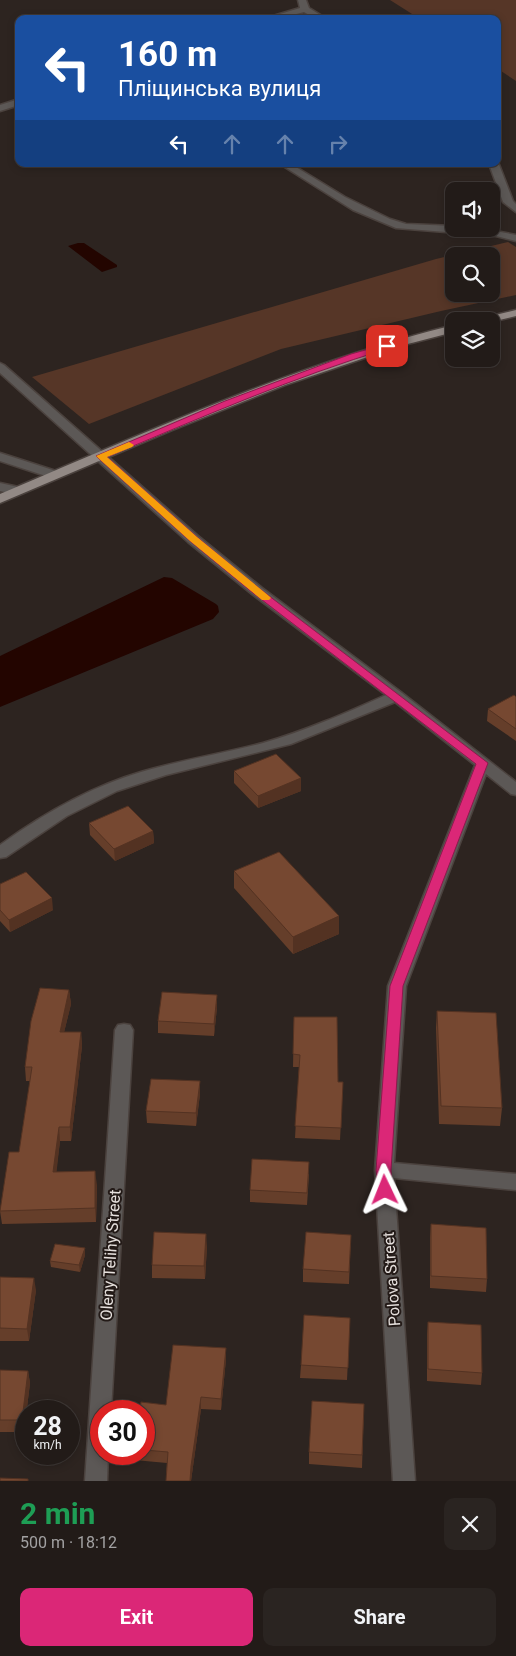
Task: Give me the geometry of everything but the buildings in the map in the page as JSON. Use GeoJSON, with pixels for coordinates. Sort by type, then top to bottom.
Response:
{"type":"FeatureCollection","features":[{"type":"Feature","properties":{"kind":"main road"},"geometry":{"type":"LineString","coordinates":[[500,317],[516,313]]}},
{"type":"Feature","properties":{"kind":"main road"},"geometry":{"type":"LineString","coordinates":[[0,499],[228,403],[354,356],[445,331]]}},
{"type":"Feature","properties":{"kind":"street"},"geometry":{"type":"LineString","coordinates":[[302,0],[305,9],[316,15]]}},
{"type":"Feature","properties":{"kind":"street"},"geometry":{"type":"LineString","coordinates":[[282,15],[305,9]]}},
{"type":"Feature","properties":{"kind":"street"},"geometry":{"type":"LineString","coordinates":[[0,108],[15,103]]}},
{"type":"Feature","properties":{"kind":"street"},"geometry":{"type":"LineString","coordinates":[[290,167],[331,192],[385,220],[401,226],[445,228]]}},
{"type":"Feature","properties":{"kind":"street"},"geometry":{"type":"LineString","coordinates":[[495,167],[508,202],[516,208]]}},
{"type":"Feature","properties":{"kind":"street"},"geometry":{"type":"LineString","coordinates":[[500,234],[516,238]]}},
{"type":"Feature","properties":{"kind":"street"},"geometry":{"type":"LineString","coordinates":[[0,367],[193,539],[256,591],[397,696],[516,790]]}},
{"type":"Feature","properties":{"kind":"street"},"geometry":{"type":"LineString","coordinates":[[0,457],[55,475]]}},
{"type":"Feature","properties":{"kind":"street"},"geometry":{"type":"LineString","coordinates":[[0,487],[18,491]]}},
{"type":"Feature","properties":{"kind":"street"},"geometry":{"type":"LineString","coordinates":[[0,853],[57,816],[129,781],[270,745],[337,722],[397,696]]}},
{"type":"Feature","properties":{"kind":"street","name":"Polova Street"},"geometry":{"type":"LineString","coordinates":[[404,1481],[384,1170],[397,986],[483,763]]}},
{"type":"Feature","properties":{"kind":"street","name":"Oleny Telihy Street"},"geometry":{"type":"LineString","coordinates":[[96,1481],[124,1030]]}},
{"type":"Feature","properties":{"kind":"street"},"geometry":{"type":"LineString","coordinates":[[384,1170],[516,1182]]}},
{"type":"Feature","properties":{"kind":"shaded area"},"geometry":{"type":"Polygon","coordinates":[[[390,0],[516,0],[516,81],[501,71],[501,15],[414,15],[390,0]]]}},
{"type":"Feature","properties":{"kind":"shaded area"},"geometry":{"type":"Polygon","coordinates":[[[508,242],[516,247],[516,295],[500,298],[500,247],[487,247],[508,242]]]}},
{"type":"Feature","properties":{"kind":"shaded area"},"geometry":{"type":"Polygon","coordinates":[[[84,243],[117,265],[117,267],[102,272],[68,246],[84,243]]]}},
{"type":"Feature","properties":{"kind":"shaded area"},"geometry":{"type":"Polygon","coordinates":[[[445,257],[445,302],[483,302],[281,349],[89,424],[32,377],[445,257]]]}},
{"type":"Feature","properties":{"kind":"shaded area"},"geometry":{"type":"Polygon","coordinates":[[[164,577],[172,578],[216,604],[219,612],[213,619],[0,707],[0,656],[164,577]]]}},
{"type":"Feature","properties":{"kind":"slow traffic"},"geometry":{"type":"LineString","coordinates":[[129,445],[101,456],[193,539],[266,598]]}},
{"type":"Feature","properties":{"kind":"route"},"geometry":{"type":"LineString","coordinates":[[385,1190],[384,1170],[397,986],[483,763],[256,591],[193,539],[101,456],[228,403],[354,356],[387,346]]}}]}
